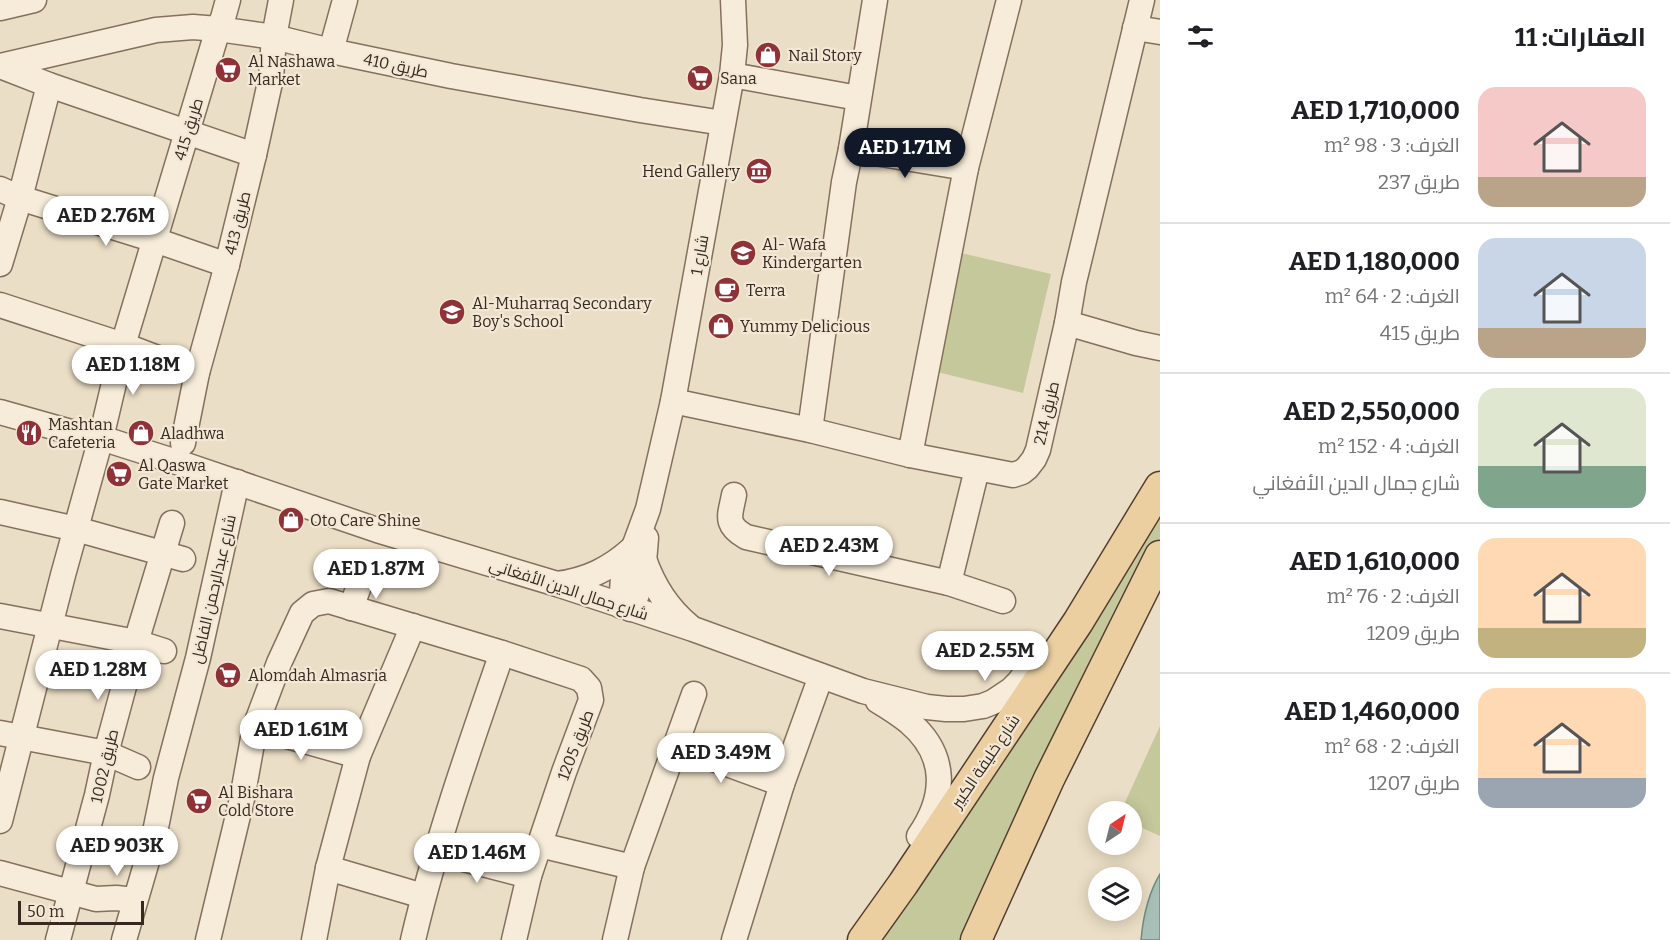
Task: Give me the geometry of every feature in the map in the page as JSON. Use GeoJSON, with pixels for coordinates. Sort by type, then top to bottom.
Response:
{"type":"FeatureCollection","features":[{"type":"Feature","properties":{"kind":"main road","name":"شارع خليفة الكبير"},"geometry":{"type":"LineString","coordinates":[[863,940],[1078,622],[1160,487]]}},
{"type":"Feature","properties":{"kind":"main road"},"geometry":{"type":"LineString","coordinates":[[976,940],[1049,779],[1160,556]]}},
{"type":"Feature","properties":{"kind":"street"},"geometry":{"type":"LineString","coordinates":[[2,5],[34,0]]}},
{"type":"Feature","properties":{"kind":"street","name":"طريق 415"},"geometry":{"type":"LineString","coordinates":[[0,821],[11,735],[50,626],[101,438],[123,345],[228,0]]}},
{"type":"Feature","properties":{"kind":"street","name":"طريق 413"},"geometry":{"type":"LineString","coordinates":[[183,443],[197,373],[254,155],[271,78],[274,37],[281,0]]}},
{"type":"Feature","properties":{"kind":"street"},"geometry":{"type":"LineString","coordinates":[[332,51],[345,0]]}},
{"type":"Feature","properties":{"kind":"street","name":"شارع 1"},"geometry":{"type":"LineString","coordinates":[[625,607],[623,577],[638,554],[673,401],[732,75],[735,45],[733,0]]}},
{"type":"Feature","properties":{"kind":"street"},"geometry":{"type":"LineString","coordinates":[[810,430],[844,182],[875,0]]}},
{"type":"Feature","properties":{"kind":"street"},"geometry":{"type":"LineString","coordinates":[[910,455],[966,168],[1009,0]]}},
{"type":"Feature","properties":{"kind":"street","name":"طريق 214"},"geometry":{"type":"LineString","coordinates":[[673,401],[977,469],[1013,476],[1022,472],[1034,459],[1038,450],[1074,282],[1142,0]]}},
{"type":"Feature","properties":{"kind":"street","name":"طريق 410"},"geometry":{"type":"LineString","coordinates":[[0,66],[156,30],[193,27],[218,28],[274,37],[451,76],[723,123]]}},
{"type":"Feature","properties":{"kind":"street"},"geometry":{"type":"LineString","coordinates":[[1135,28],[1160,32]]}},
{"type":"Feature","properties":{"kind":"street"},"geometry":{"type":"LineString","coordinates":[[0,66],[49,86],[254,155]]}},
{"type":"Feature","properties":{"kind":"street"},"geometry":{"type":"LineString","coordinates":[[732,75],[858,98]]}},
{"type":"Feature","properties":{"kind":"street"},"geometry":{"type":"LineString","coordinates":[[0,264],[10,193],[49,86]]}},
{"type":"Feature","properties":{"kind":"street"},"geometry":{"type":"LineString","coordinates":[[851,149],[966,168]]}},
{"type":"Feature","properties":{"kind":"street"},"geometry":{"type":"LineString","coordinates":[[10,193],[227,265]]}},
{"type":"Feature","properties":{"kind":"street"},"geometry":{"type":"LineString","coordinates":[[0,305],[123,345],[197,373]]}},
{"type":"Feature","properties":{"kind":"street"},"geometry":{"type":"LineString","coordinates":[[1066,323],[1160,348]]}},
{"type":"Feature","properties":{"kind":"street","name":"شارع جمال الدين الأفغاني"},"geometry":{"type":"LineString","coordinates":[[0,403],[79,425],[95,432],[101,438]]}},
{"type":"Feature","properties":{"kind":"street","name":"شارع جمال الدين الأفغاني"},"geometry":{"type":"LineString","coordinates":[[0,412],[78,434],[101,438],[377,530],[557,584],[693,629],[863,691],[927,707],[946,709],[982,706],[993,702],[1011,690],[1027,674],[1053,637],[1065,627],[1078,622]]}},
{"type":"Feature","properties":{"kind":"street"},"geometry":{"type":"LineString","coordinates":[[950,583],[977,469]]}},
{"type":"Feature","properties":{"kind":"street","name":"شارع عبدالرحمن الفاضل"},"geometry":{"type":"LineString","coordinates":[[130,920],[154,837],[166,778],[198,658],[237,482]]}},
{"type":"Feature","properties":{"kind":"street"},"geometry":{"type":"LineString","coordinates":[[734,495],[729,520],[734,530],[746,537],[950,583],[1003,601]]}},
{"type":"Feature","properties":{"kind":"street"},"geometry":{"type":"LineString","coordinates":[[0,512],[76,529],[173,556]]}},
{"type":"Feature","properties":{"kind":"street","name":"طريق 1002"},"geometry":{"type":"LineString","coordinates":[[58,940],[136,642],[173,556],[172,524]]}},
{"type":"Feature","properties":{"kind":"street"},"geometry":{"type":"LineString","coordinates":[[557,584],[598,573],[616,562],[638,554],[663,598],[672,610],[693,629]]}},
{"type":"Feature","properties":{"kind":"street"},"geometry":{"type":"LineString","coordinates":[[351,608],[362,578]]}},
{"type":"Feature","properties":{"kind":"street","name":"طريق 1205"},"geometry":{"type":"LineString","coordinates":[[255,727],[279,663],[302,613],[313,604],[329,601],[502,653],[581,680],[589,688],[591,700],[529,876],[514,940]]}},
{"type":"Feature","properties":{"kind":"street"},"geometry":{"type":"LineString","coordinates":[[0,616],[136,642],[164,651]]}},
{"type":"Feature","properties":{"kind":"street"},"geometry":{"type":"LineString","coordinates":[[314,940],[328,868],[358,756],[413,626]]}},
{"type":"Feature","properties":{"kind":"street"},"geometry":{"type":"LineString","coordinates":[[413,940],[423,896],[455,787],[502,653]]}},
{"type":"Feature","properties":{"kind":"street"},"geometry":{"type":"LineString","coordinates":[[735,940],[782,784],[821,676]]}},
{"type":"Feature","properties":{"kind":"street","name":"شارع جمال الدين الأفغاني"},"geometry":{"type":"LineString","coordinates":[[863,691],[910,723],[928,744],[938,769],[939,789],[935,809],[909,854],[903,874],[903,884]]}},
{"type":"Feature","properties":{"kind":"street"},"geometry":{"type":"LineString","coordinates":[[615,940],[632,867],[694,694]]}},
{"type":"Feature","properties":{"kind":"street"},"geometry":{"type":"LineString","coordinates":[[208,940],[242,799],[255,727],[358,756]]}},
{"type":"Feature","properties":{"kind":"street"},"geometry":{"type":"LineString","coordinates":[[11,735],[106,753],[138,767]]}},
{"type":"Feature","properties":{"kind":"street"},"geometry":{"type":"LineString","coordinates":[[675,745],[782,784]]}},
{"type":"Feature","properties":{"kind":"street"},"geometry":{"type":"LineString","coordinates":[[540,845],[632,867]]}},
{"type":"Feature","properties":{"kind":"street"},"geometry":{"type":"LineString","coordinates":[[436,852],[529,876]]}},
{"type":"Feature","properties":{"kind":"street"},"geometry":{"type":"LineString","coordinates":[[328,868],[423,896]]}},
{"type":"Feature","properties":{"kind":"street"},"geometry":{"type":"LineString","coordinates":[[0,873],[96,899],[116,898],[130,920]]}},
{"type":"Feature","properties":{"kind":"green space"},"geometry":{"type":"Polygon","coordinates":[[[961,253],[1051,274],[1023,393],[933,371],[961,253]]]}},
{"type":"Feature","properties":{"kind":"green space"},"geometry":{"type":"Polygon","coordinates":[[[1160,505],[1160,538],[1063,731],[966,940],[876,940],[1160,505]]]}},
{"type":"Feature","properties":{"kind":"green space"},"geometry":{"type":"Polygon","coordinates":[[[1160,726],[1160,836],[1142,828],[1142,801],[1126,801],[1160,726]]]}},
{"type":"Feature","properties":{"kind":"shaded area"},"geometry":{"type":"Polygon","coordinates":[[[1160,874],[1160,940],[1141,940],[1147,906],[1160,874]]]}},
{"type":"Feature","properties":{"kind":"place","name":"Nail Story"},"geometry":{"type":"Point","coordinates":[768,55]}},
{"type":"Feature","properties":{"kind":"place","name":"Al Nashawa Market"},"geometry":{"type":"Point","coordinates":[228,70]}},
{"type":"Feature","properties":{"kind":"place","name":"Sana"},"geometry":{"type":"Point","coordinates":[700,78]}},
{"type":"Feature","properties":{"kind":"place","name":"Hend Gallery"},"geometry":{"type":"Point","coordinates":[759,171]}},
{"type":"Feature","properties":{"kind":"place","name":"Al- Wafa Kindergarten"},"geometry":{"type":"Point","coordinates":[743,253]}},
{"type":"Feature","properties":{"kind":"place","name":"Terra"},"geometry":{"type":"Point","coordinates":[727,290]}},
{"type":"Feature","properties":{"kind":"place","name":"Al-Muharraq Secondary Boy's School"},"geometry":{"type":"Point","coordinates":[452,312]}},
{"type":"Feature","properties":{"kind":"place","name":"Yummy Delicious"},"geometry":{"type":"Point","coordinates":[721,326]}},
{"type":"Feature","properties":{"kind":"place","name":"Mashtan Cafeteria"},"geometry":{"type":"Point","coordinates":[29,433]}},
{"type":"Feature","properties":{"kind":"place","name":"Aladhwa"},"geometry":{"type":"Point","coordinates":[141,433]}},
{"type":"Feature","properties":{"kind":"place","name":"Al Qaswa Gate Market"},"geometry":{"type":"Point","coordinates":[119,474]}},
{"type":"Feature","properties":{"kind":"place","name":"Oto Care Shine"},"geometry":{"type":"Point","coordinates":[291,520]}},
{"type":"Feature","properties":{"kind":"place","name":"Alomdah Almasria"},"geometry":{"type":"Point","coordinates":[228,675]}},
{"type":"Feature","properties":{"kind":"place","name":"Al Bishara Cold Store"},"geometry":{"type":"Point","coordinates":[199,801]}}]}
